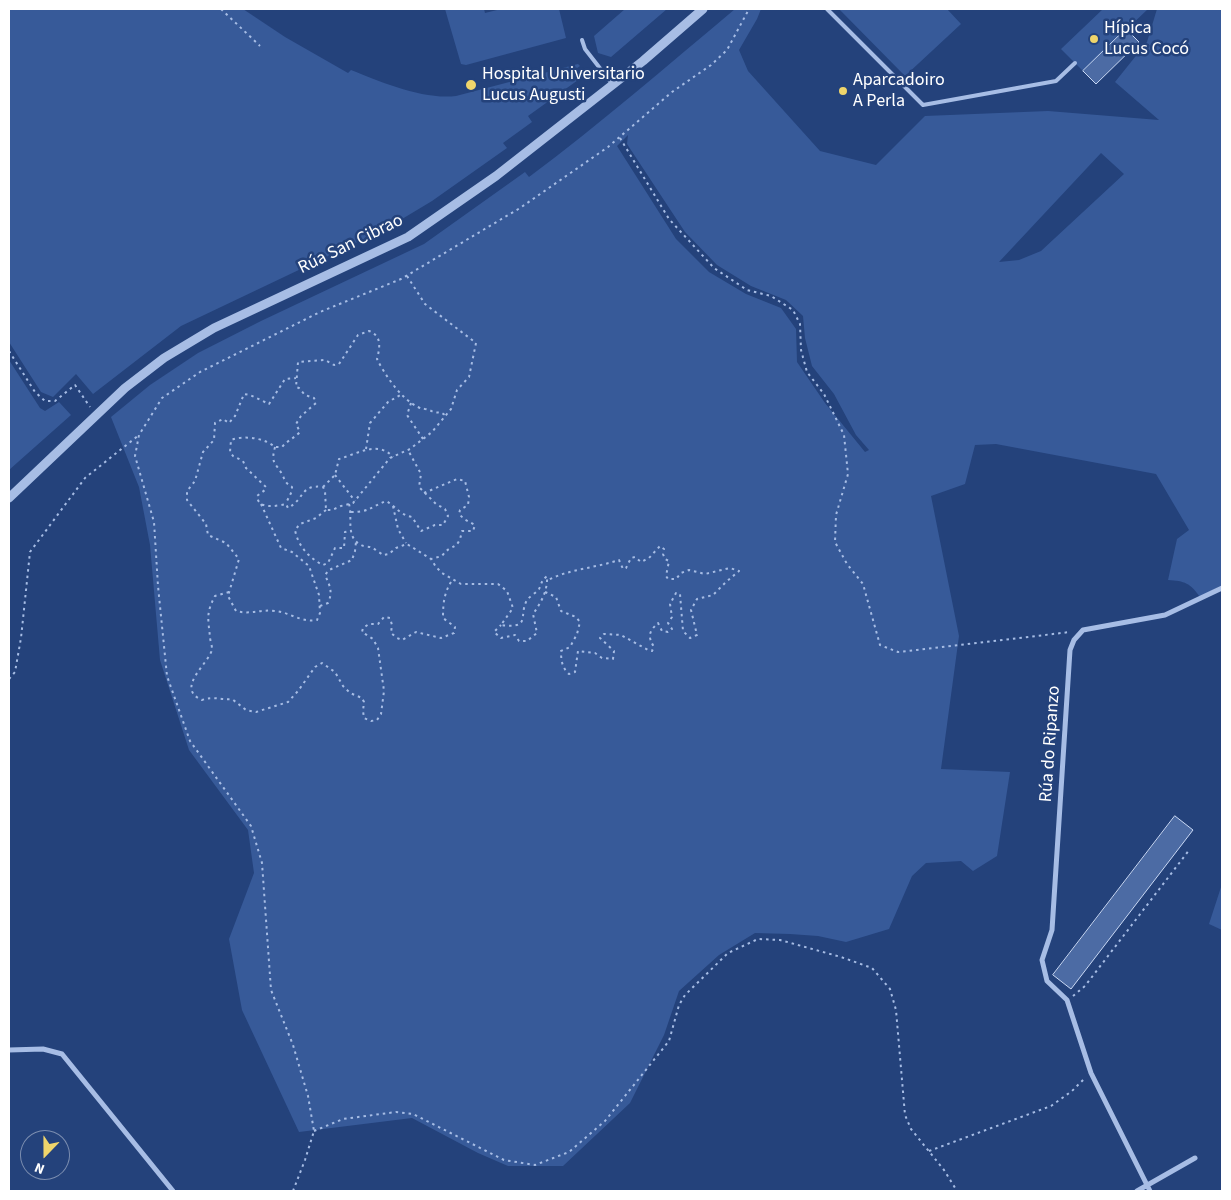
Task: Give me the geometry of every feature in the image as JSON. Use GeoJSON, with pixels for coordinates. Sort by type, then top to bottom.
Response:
{"type":"FeatureCollection","features":[{"type":"Feature","properties":{"kind":"street","name":"Rúa San Cibrao"},"geometry":{"type":"LineString","coordinates":[[9,498],[125,388],[164,358],[214,328],[408,237],[496,176],[612,85],[703,9]]}},
{"type":"Feature","properties":{"kind":"street"},"geometry":{"type":"LineString","coordinates":[[1083,630],[1165,616],[1222,588]]}},
{"type":"Feature","properties":{"kind":"street","name":"Rúa do Ripanzo"},"geometry":{"type":"LineString","coordinates":[[1067,1000],[1047,981],[1042,960],[1052,930],[1070,650],[1074,640],[1083,630]]}},
{"type":"Feature","properties":{"kind":"street"},"geometry":{"type":"LineString","coordinates":[[1067,1000],[1090,1073],[1150,1191]]}},
{"type":"Feature","properties":{"kind":"street"},"geometry":{"type":"LineString","coordinates":[[9,1050],[43,1049],[62,1054],[173,1191]]}},
{"type":"Feature","properties":{"kind":"street"},"geometry":{"type":"LineString","coordinates":[[1137,1191],[1196,1158]]}},
{"type":"Feature","properties":{"kind":"lane"},"geometry":{"type":"LineString","coordinates":[[827,9],[923,105],[1056,81],[1075,63]]}},
{"type":"Feature","properties":{"kind":"lane"},"geometry":{"type":"LineString","coordinates":[[582,40],[585,49],[612,85]]}},
{"type":"Feature","properties":{"kind":"path"},"geometry":{"type":"LineString","coordinates":[[221,9],[260,46]]}},
{"type":"Feature","properties":{"kind":"path"},"geometry":{"type":"LineString","coordinates":[[9,679],[15,672],[21,638],[30,552],[85,478],[139,435],[162,398],[200,372],[320,312],[407,276],[520,208],[620,138],[672,92],[711,65],[727,50],[749,9]]}},
{"type":"Feature","properties":{"kind":"path"},"geometry":{"type":"LineString","coordinates":[[620,138],[669,219],[714,268],[747,290],[771,296],[793,310],[800,324],[801,350],[807,372],[824,394],[844,435],[848,474],[836,515],[835,542],[847,564],[863,584],[880,645],[898,652],[1083,630]]}},
{"type":"Feature","properties":{"kind":"path"},"geometry":{"type":"LineString","coordinates":[[350,532],[345,532],[344,548],[335,548],[328,563],[323,565],[305,551],[296,539],[295,530],[300,524],[316,518],[326,510],[332,510],[355,501],[390,458],[408,450],[432,432],[451,408],[457,390],[468,376],[476,343],[426,304],[407,276]]}},
{"type":"Feature","properties":{"kind":"path"},"geometry":{"type":"LineString","coordinates":[[296,378],[285,379],[269,404],[244,394],[235,416],[229,423],[223,420],[215,423],[214,440],[203,452],[195,481],[187,491],[187,500],[206,524],[208,535],[226,542],[239,559],[228,596],[236,610],[246,613],[272,610],[294,615],[309,622],[317,620],[320,613],[319,595],[309,566],[292,552],[281,548],[258,500],[258,496],[266,487],[246,468],[243,461],[230,452],[231,440],[238,437],[256,439],[275,447],[282,447],[300,432],[296,424],[301,416],[316,403],[314,398],[305,395],[296,387],[298,362],[325,360],[334,365],[339,364],[358,335],[369,330],[379,340],[380,347],[377,359],[383,371],[402,394],[419,408],[440,412],[445,416]]}},
{"type":"Feature","properties":{"kind":"path"},"geometry":{"type":"LineString","coordinates":[[9,351],[35,392],[45,401],[55,401],[75,385],[95,416]]}},
{"type":"Feature","properties":{"kind":"path"},"geometry":{"type":"LineString","coordinates":[[366,449],[370,423],[388,402],[402,394]]}},
{"type":"Feature","properties":{"kind":"path"},"geometry":{"type":"LineString","coordinates":[[412,403],[407,415],[423,438]]}},
{"type":"Feature","properties":{"kind":"path"},"geometry":{"type":"LineString","coordinates":[[139,435],[135,456],[154,522],[167,676],[190,741],[251,826],[262,863],[271,990],[293,1045],[308,1096],[314,1131],[293,1191]]}},
{"type":"Feature","properties":{"kind":"path"},"geometry":{"type":"LineString","coordinates":[[275,447],[272,459],[282,474],[285,483],[292,487],[286,504]]}},
{"type":"Feature","properties":{"kind":"path"},"geometry":{"type":"LineString","coordinates":[[286,504],[288,508],[298,502],[308,487],[323,487],[335,475],[339,459],[366,449],[380,449],[389,452],[393,457]]}},
{"type":"Feature","properties":{"kind":"path"},"geometry":{"type":"LineString","coordinates":[[351,512],[363,512],[386,501],[403,515],[412,517],[422,531],[435,525],[444,525],[448,516],[445,509],[436,504],[419,487],[421,474],[408,450]]}},
{"type":"Feature","properties":{"kind":"path"},"geometry":{"type":"LineString","coordinates":[[335,475],[355,501]]}},
{"type":"Feature","properties":{"kind":"path"},"geometry":{"type":"LineString","coordinates":[[424,493],[457,479],[465,481],[470,497],[468,505],[460,510],[459,514],[464,520],[475,525],[473,531],[462,531],[460,543],[456,547],[447,549],[442,556],[431,559]]}},
{"type":"Feature","properties":{"kind":"path"},"geometry":{"type":"LineString","coordinates":[[323,487],[326,510]]}},
{"type":"Feature","properties":{"kind":"path"},"geometry":{"type":"LineString","coordinates":[[261,504],[272,507],[286,504]]}},
{"type":"Feature","properties":{"kind":"path"},"geometry":{"type":"LineString","coordinates":[[349,504],[351,512],[350,532],[356,542],[362,546],[372,548],[383,555],[389,554],[396,548],[406,544]]}},
{"type":"Feature","properties":{"kind":"path"},"geometry":{"type":"LineString","coordinates":[[393,506],[398,528],[406,544],[431,559],[436,568],[442,573],[461,584],[498,584],[507,591],[513,608],[494,632],[501,638],[515,636],[519,641],[527,641],[537,633],[533,614],[539,606],[548,580],[562,573],[599,567],[619,560],[623,569],[626,568],[631,558],[635,557],[641,562],[649,558],[660,546],[664,549],[665,559],[669,561],[666,576],[668,579],[676,579],[681,573],[689,570],[705,574],[730,568],[739,572],[713,595],[697,599],[690,610],[697,635],[690,638],[683,632],[680,594],[676,593],[670,604],[672,617],[668,623],[672,628],[668,632],[662,631],[658,623],[652,628],[649,633],[654,647],[652,651],[621,635],[604,634],[600,638],[614,651],[613,659],[578,651],[575,672],[569,674],[561,660],[561,651],[570,647],[577,634],[580,622],[576,617],[560,612],[556,597],[545,592]]}},
{"type":"Feature","properties":{"kind":"path"},"geometry":{"type":"LineString","coordinates":[[320,606],[328,603],[332,596],[325,575],[329,570],[352,560],[356,542]]}},
{"type":"Feature","properties":{"kind":"path"},"geometry":{"type":"LineString","coordinates":[[501,625],[511,626],[520,624],[524,617],[527,600],[539,589],[542,581],[547,576],[548,580]]}},
{"type":"Feature","properties":{"kind":"path"},"geometry":{"type":"LineString","coordinates":[[229,592],[215,596],[208,609],[212,650],[193,679],[192,690],[196,698],[202,700],[212,697],[224,700],[232,699],[246,710],[256,712],[288,702],[315,667],[322,663],[335,672],[343,686],[350,693],[362,698],[364,702],[364,718],[371,721],[377,720],[382,714],[384,691],[378,648],[373,639],[362,632],[363,628],[369,624],[378,624],[384,617],[390,618],[391,632],[402,640],[416,632],[440,638],[454,633],[455,628],[443,618],[444,593],[453,579]]}},
{"type":"Feature","properties":{"kind":"path"},"geometry":{"type":"LineString","coordinates":[[1067,1000],[1085,986],[1190,849]]}},
{"type":"Feature","properties":{"kind":"path"},"geometry":{"type":"LineString","coordinates":[[314,1131],[342,1119],[396,1112],[413,1114],[504,1160],[534,1165],[569,1152],[605,1120],[669,1041],[679,1005],[685,994],[728,953],[758,939],[780,940],[872,968],[890,989],[896,1010],[905,1115],[911,1129],[944,1170],[957,1191]]}},
{"type":"Feature","properties":{"kind":"path"},"geometry":{"type":"LineString","coordinates":[[929,1151],[1051,1106],[1072,1091],[1090,1073]]}},
{"type":"Feature","properties":{"kind":"shaded area"},"geometry":{"type":"Polygon","coordinates":[[[9,9],[243,9],[285,37],[348,73],[351,70],[402,89],[443,97],[456,96],[578,64],[580,66],[573,71],[576,75],[583,71],[585,75],[528,116],[532,122],[503,143],[507,148],[432,201],[387,228],[181,326],[93,394],[76,374],[53,397],[41,392],[9,342],[9,9]]]}},
{"type":"Feature","properties":{"kind":"shaded area"},"geometry":{"type":"Polygon","coordinates":[[[445,9],[484,9],[485,13],[501,9],[559,9],[566,38],[466,65],[461,64],[445,9]]]}},
{"type":"Feature","properties":{"kind":"shaded area"},"geometry":{"type":"Polygon","coordinates":[[[625,9],[667,9],[611,57],[598,53],[594,36],[625,9]]]}},
{"type":"Feature","properties":{"kind":"shaded area"},"geometry":{"type":"Polygon","coordinates":[[[735,9],[761,9],[739,50],[748,71],[820,151],[876,165],[925,116],[1048,111],[1159,120],[1115,82],[1147,42],[1157,9],[1222,9],[1222,585],[1200,597],[1187,584],[1168,580],[1177,539],[1189,530],[1156,474],[996,444],[975,445],[965,484],[931,496],[959,636],[941,769],[1010,772],[997,856],[973,871],[961,861],[926,863],[912,876],[889,929],[846,942],[818,936],[755,933],[719,955],[679,991],[664,1035],[630,1103],[563,1166],[508,1166],[478,1153],[412,1118],[299,1132],[242,1010],[229,939],[254,873],[248,830],[189,750],[160,660],[150,545],[139,487],[111,417],[150,385],[198,353],[424,244],[525,172],[529,177],[607,116],[735,9]],[[628,135],[617,146],[676,239],[709,272],[746,294],[781,308],[796,329],[797,362],[825,403],[865,452],[869,450],[856,435],[834,394],[812,366],[805,338],[803,316],[786,300],[751,286],[717,265],[685,232],[627,144],[628,135]],[[1101,153],[999,262],[1019,260],[1041,251],[1124,174],[1101,153]]]}},
{"type":"Feature","properties":{"kind":"shaded area"},"geometry":{"type":"Polygon","coordinates":[[[839,9],[947,9],[961,24],[905,76],[839,9]]]}},
{"type":"Feature","properties":{"kind":"shaded area","name":"Hípica Lucus Cocó"},"geometry":{"type":"Polygon","coordinates":[[[1103,9],[1148,9],[1083,71],[1061,49],[1103,9]]]}},
{"type":"Feature","properties":{"kind":"shaded area"},"geometry":{"type":"Polygon","coordinates":[[[9,360],[40,408],[45,411],[59,402],[71,415],[9,470],[9,360]]]}},
{"type":"Feature","properties":{"kind":"shaded area"},"geometry":{"type":"Polygon","coordinates":[[[1222,884],[1222,930],[1209,924],[1222,884]]]}},
{"type":"Feature","properties":{"kind":"building"},"geometry":{"type":"Polygon","coordinates":[[[1126,29],[1139,42],[1096,84],[1083,71],[1126,29]]]}},
{"type":"Feature","properties":{"kind":"building"},"geometry":{"type":"Polygon","coordinates":[[[1175,816],[1193,830],[1071,989],[1053,975],[1175,816]]]}},
{"type":"Feature","properties":{"kind":"place","name":"Hípica Lucus Cocó"},"geometry":{"type":"Point","coordinates":[1094,39]}},
{"type":"Feature","properties":{"kind":"place","name":"Hospital Universitario Lucus Augusti"},"geometry":{"type":"Point","coordinates":[471,85]}},
{"type":"Feature","properties":{"kind":"place","name":"Aparcadoiro A Perla"},"geometry":{"type":"Point","coordinates":[843,91]}}]}
